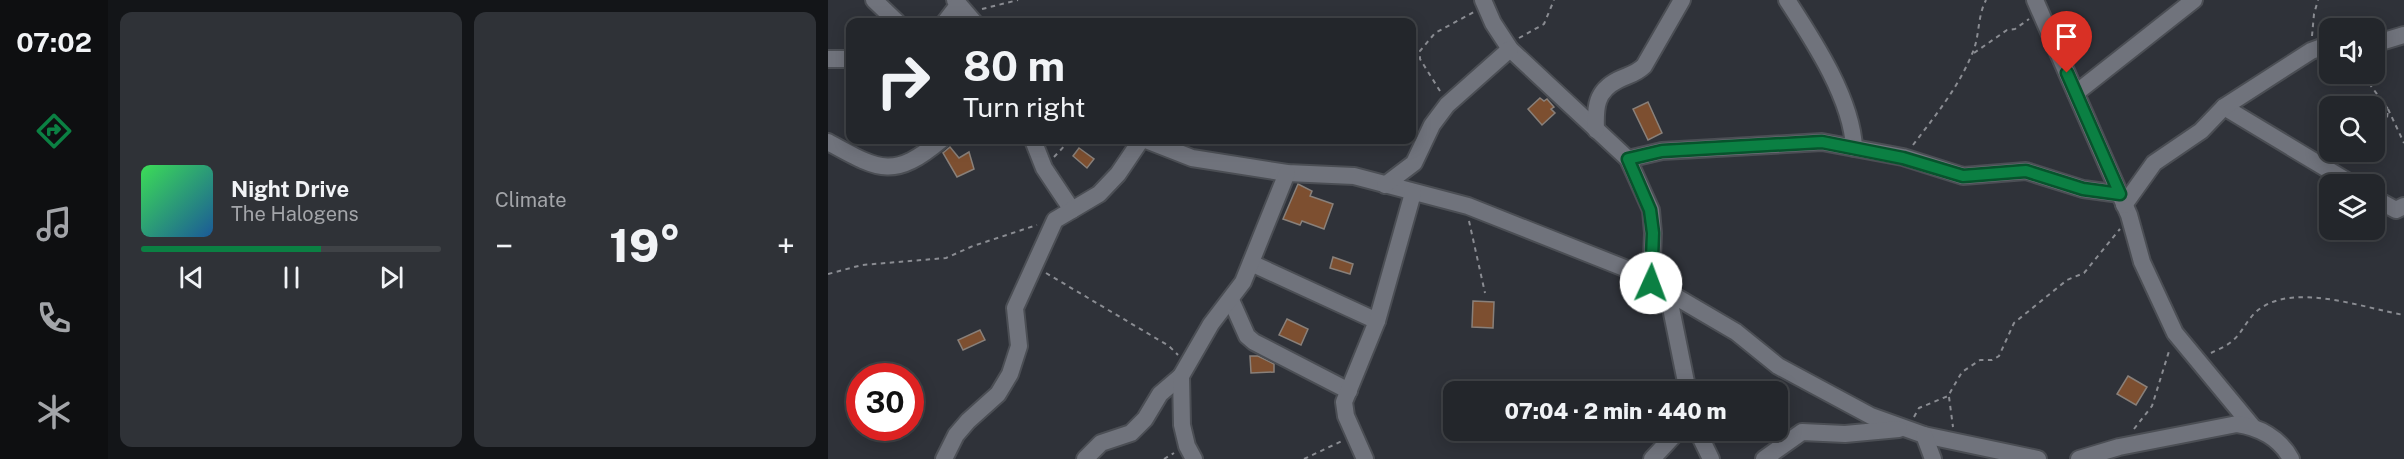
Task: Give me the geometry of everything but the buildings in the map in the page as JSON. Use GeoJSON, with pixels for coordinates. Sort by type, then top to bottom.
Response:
{"type":"FeatureCollection","features":[{"type":"Feature","properties":{"kind":"street"},"geometry":{"type":"LineString","coordinates":[[874,0],[893,18]]}},
{"type":"Feature","properties":{"kind":"street"},"geometry":{"type":"LineString","coordinates":[[1596,130],[1597,101],[1603,90],[1618,80],[1637,73],[1644,66],[1682,0]]}},
{"type":"Feature","properties":{"kind":"street"},"geometry":{"type":"LineString","coordinates":[[1787,0],[1832,77],[1854,132],[1854,147]]}},
{"type":"Feature","properties":{"kind":"street"},"geometry":{"type":"LineString","coordinates":[[2076,93],[2194,0]]}},
{"type":"Feature","properties":{"kind":"street"},"geometry":{"type":"LineString","coordinates":[[1483,2],[1510,49],[1628,159],[1650,210],[1653,233],[1651,283],[1671,308],[1686,381]]}},
{"type":"Feature","properties":{"kind":"street"},"geometry":{"type":"LineString","coordinates":[[2038,5],[2124,205],[2142,262],[2175,333],[2252,426],[2270,436],[2287,452],[2290,459]]}},
{"type":"Feature","properties":{"kind":"street"},"geometry":{"type":"LineString","coordinates":[[2385,41],[2404,35]]}},
{"type":"Feature","properties":{"kind":"street"},"geometry":{"type":"LineString","coordinates":[[2124,205],[2154,163],[2201,131],[2224,107],[2319,48]]}},
{"type":"Feature","properties":{"kind":"street"},"geometry":{"type":"LineString","coordinates":[[1385,185],[1414,164],[1432,125],[1447,105],[1510,49]]}},
{"type":"Feature","properties":{"kind":"street"},"geometry":{"type":"LineString","coordinates":[[828,59],[846,59]]}},
{"type":"Feature","properties":{"kind":"street"},"geometry":{"type":"LineString","coordinates":[[2224,107],[2335,174]]}},
{"type":"Feature","properties":{"kind":"street"},"geometry":{"type":"LineString","coordinates":[[828,142],[869,164],[888,168],[921,157],[936,144]]}},
{"type":"Feature","properties":{"kind":"street"},"geometry":{"type":"LineString","coordinates":[[1628,159],[1662,151],[1822,142],[1903,158],[1963,176],[2026,171],[2124,205]]}},
{"type":"Feature","properties":{"kind":"street"},"geometry":{"type":"LineString","coordinates":[[1035,144],[1044,168],[1072,210]]}},
{"type":"Feature","properties":{"kind":"street"},"geometry":{"type":"LineString","coordinates":[[946,458],[956,435],[998,394],[1010,374],[1019,346],[1015,308],[1055,220],[1099,194],[1118,174],[1138,144]]}},
{"type":"Feature","properties":{"kind":"street"},"geometry":{"type":"LineString","coordinates":[[1156,144],[1192,158],[1287,173],[1354,176],[1468,206],[1602,257],[1736,332],[1778,366],[1911,432],[2038,459]]}},
{"type":"Feature","properties":{"kind":"street"},"geometry":{"type":"LineString","coordinates":[[1085,459],[1101,443],[1131,433],[1145,419],[1160,394],[1184,370],[1211,324],[1231,300],[1251,263],[1287,173]]}},
{"type":"Feature","properties":{"kind":"street"},"geometry":{"type":"LineString","coordinates":[[1365,459],[1346,416],[1344,402],[1377,321],[1413,193]]}},
{"type":"Feature","properties":{"kind":"street"},"geometry":{"type":"LineString","coordinates":[[2385,204],[2396,210],[2404,206]]}},
{"type":"Feature","properties":{"kind":"street"},"geometry":{"type":"LineString","coordinates":[[1251,263],[1377,321]]}},
{"type":"Feature","properties":{"kind":"street"},"geometry":{"type":"LineString","coordinates":[[1231,300],[1247,336],[1254,342],[1349,391]]}},
{"type":"Feature","properties":{"kind":"street"},"geometry":{"type":"LineString","coordinates":[[1184,370],[1182,425],[1187,446],[1194,459]]}},
{"type":"Feature","properties":{"kind":"street"},"geometry":{"type":"LineString","coordinates":[[2079,459],[2119,447],[2185,436],[2213,427],[2237,424],[2252,426]]}},
{"type":"Feature","properties":{"kind":"street"},"geometry":{"type":"LineString","coordinates":[[1764,459],[1802,432],[1845,434],[1911,432]]}},
{"type":"Feature","properties":{"kind":"street"},"geometry":{"type":"LineString","coordinates":[[1911,432],[1933,459]]}},
{"type":"Feature","properties":{"kind":"street"},"geometry":{"type":"LineString","coordinates":[[1652,459],[1669,441]]}},
{"type":"Feature","properties":{"kind":"street"},"geometry":{"type":"LineString","coordinates":[[1702,441],[1711,459]]}},
{"type":"Feature","properties":{"kind":"path"},"geometry":{"type":"LineString","coordinates":[[963,11],[1000,6],[1018,0]]}},
{"type":"Feature","properties":{"kind":"path"},"geometry":{"type":"LineString","coordinates":[[1510,49],[1518,38],[1544,24],[1554,0]]}},
{"type":"Feature","properties":{"kind":"path"},"geometry":{"type":"LineString","coordinates":[[1903,158],[1949,98],[1974,52],[1981,11],[1986,0]]}},
{"type":"Feature","properties":{"kind":"path"},"geometry":{"type":"LineString","coordinates":[[2311,51],[2314,14],[2318,0]]}},
{"type":"Feature","properties":{"kind":"path"},"geometry":{"type":"LineString","coordinates":[[1447,105],[1434,79],[1420,59],[1420,51],[1435,33],[1483,2]]}},
{"type":"Feature","properties":{"kind":"path"},"geometry":{"type":"LineString","coordinates":[[1974,52],[2007,30],[2016,29],[2038,5]]}},
{"type":"Feature","properties":{"kind":"path"},"geometry":{"type":"LineString","coordinates":[[2372,84],[2388,109],[2404,143]]}},
{"type":"Feature","properties":{"kind":"path"},"geometry":{"type":"LineString","coordinates":[[2385,120],[2388,109]]}},
{"type":"Feature","properties":{"kind":"path"},"geometry":{"type":"LineString","coordinates":[[1044,168],[1066,144]]}},
{"type":"Feature","properties":{"kind":"path"},"geometry":{"type":"LineString","coordinates":[[1911,432],[1919,408],[1948,396],[1962,372],[1980,360],[1992,360],[2000,356],[2014,323],[2067,280],[2084,273],[2108,246],[2124,205]]}},
{"type":"Feature","properties":{"kind":"path"},"geometry":{"type":"LineString","coordinates":[[1468,206],[1469,223],[1485,293]]}},
{"type":"Feature","properties":{"kind":"path"},"geometry":{"type":"LineString","coordinates":[[828,274],[862,265],[946,258],[973,246],[1055,220]]}},
{"type":"Feature","properties":{"kind":"path"},"geometry":{"type":"LineString","coordinates":[[1035,267],[1067,283],[1169,346],[1184,370]]}},
{"type":"Feature","properties":{"kind":"path"},"geometry":{"type":"LineString","coordinates":[[2197,361],[2232,342],[2257,310],[2267,303],[2305,296],[2339,300],[2363,308],[2404,315]]}},
{"type":"Feature","properties":{"kind":"path"},"geometry":{"type":"LineString","coordinates":[[2119,447],[2152,406],[2175,333]]}},
{"type":"Feature","properties":{"kind":"path"},"geometry":{"type":"LineString","coordinates":[[1948,396],[1953,420],[1953,442]]}},
{"type":"Feature","properties":{"kind":"path"},"geometry":{"type":"LineString","coordinates":[[1304,459],[1356,436]]}},
{"type":"Feature","properties":{"kind":"route"},"geometry":{"type":"LineString","coordinates":[[1651,283],[1653,233],[1650,210],[1628,159],[1662,151],[1822,142],[1903,158],[1963,176],[2026,171],[2083,189],[2120,194],[2067,73]]}}]}
